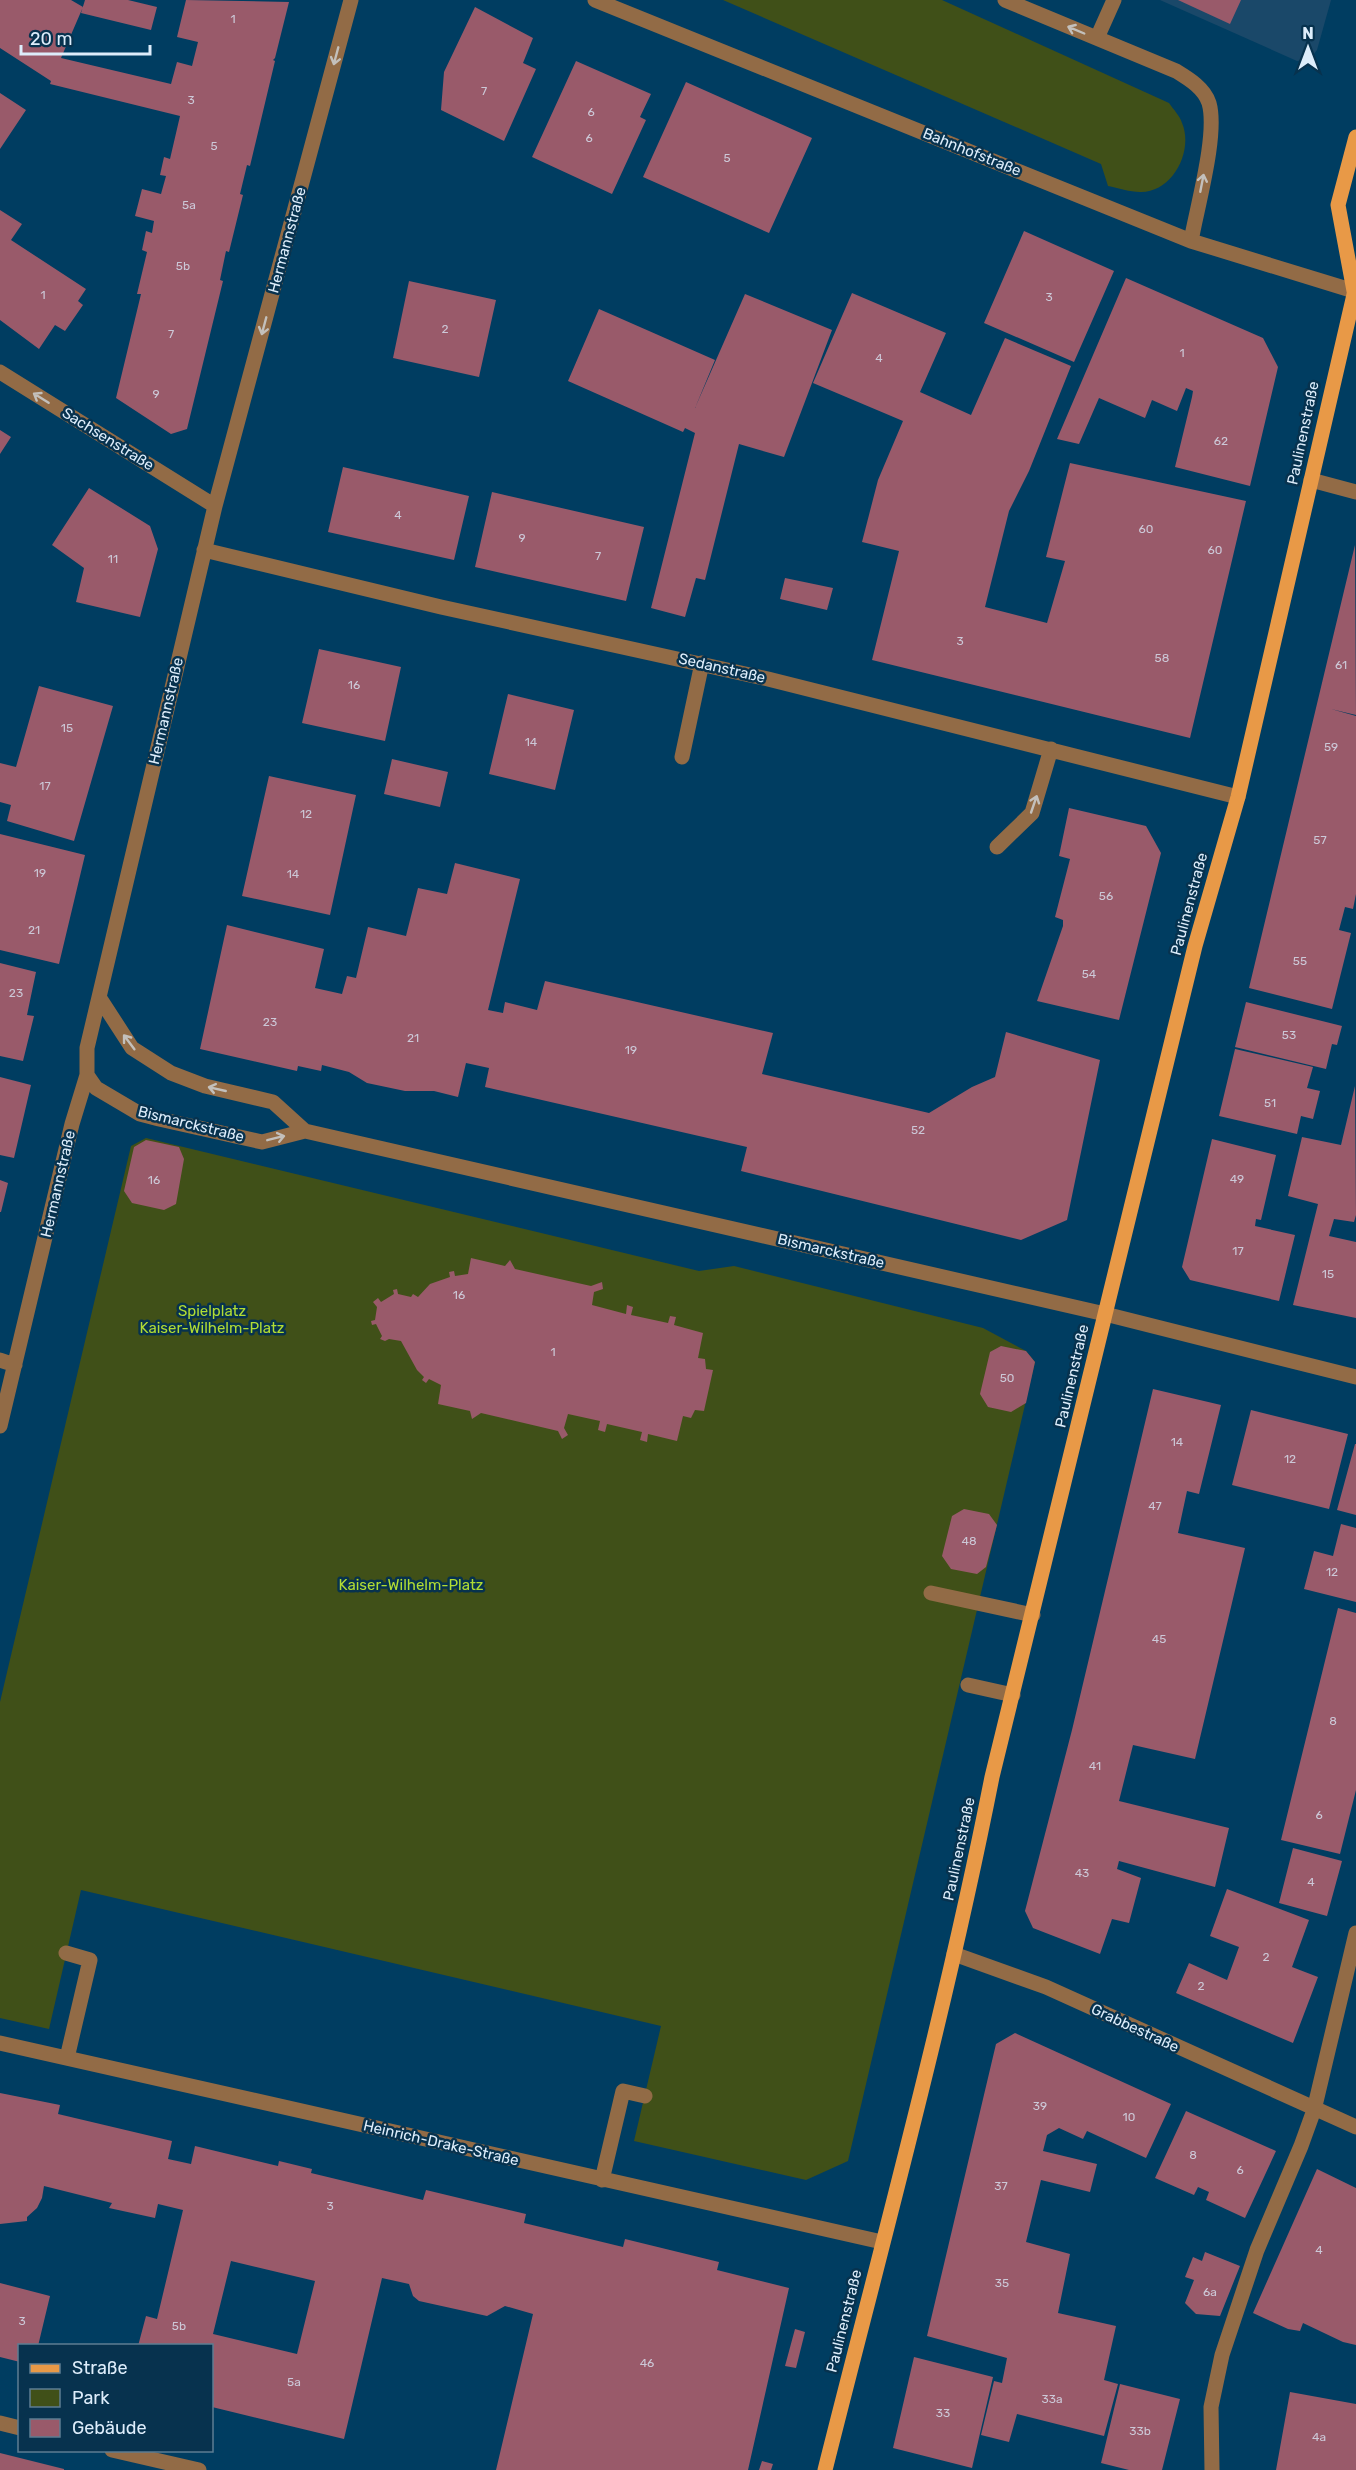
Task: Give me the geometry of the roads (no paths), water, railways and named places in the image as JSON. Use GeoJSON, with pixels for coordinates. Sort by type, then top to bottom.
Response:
{"type":"FeatureCollection","features":[{"type":"Feature","properties":{"kind":"main road","name":"Paulinenstraße"},"geometry":{"type":"LineString","coordinates":[[825,2470],[954,1954],[992,1777],[1195,946],[1238,797],[1355,288],[1338,205],[1356,137]]}},
{"type":"Feature","properties":{"kind":"street","name":"Hermannstraße"},"geometry":{"type":"LineString","coordinates":[[0,1426],[72,1124],[87,1075],[87,1048],[204,550],[351,0]]}},
{"type":"Feature","properties":{"kind":"street","name":"Bahnhofstraße"},"geometry":{"type":"LineString","coordinates":[[595,0],[1191,241],[1355,288]]}},
{"type":"Feature","properties":{"kind":"street"},"geometry":{"type":"LineString","coordinates":[[1005,0],[1176,71],[1195,83],[1209,101],[1212,124],[1191,241]]}},
{"type":"Feature","properties":{"kind":"street"},"geometry":{"type":"LineString","coordinates":[[1097,38],[1114,0]]}},
{"type":"Feature","properties":{"kind":"street","name":"Sachsenstraße"},"geometry":{"type":"LineString","coordinates":[[0,372],[215,506]]}},
{"type":"Feature","properties":{"kind":"street"},"geometry":{"type":"LineString","coordinates":[[1311,480],[1356,492]]}},
{"type":"Feature","properties":{"kind":"street","name":"Sedanstraße"},"geometry":{"type":"LineString","coordinates":[[204,550],[452,610],[702,663],[1238,797]]}},
{"type":"Feature","properties":{"kind":"street"},"geometry":{"type":"LineString","coordinates":[[682,757],[702,663]]}},
{"type":"Feature","properties":{"kind":"street"},"geometry":{"type":"LineString","coordinates":[[997,847],[1032,813],[1051,749]]}},
{"type":"Feature","properties":{"kind":"street","name":"Bismarckstraße"},"geometry":{"type":"LineString","coordinates":[[99,997],[132,1048],[171,1073],[188,1080],[273,1102],[305,1131]]}},
{"type":"Feature","properties":{"kind":"street","name":"Bismarckstraße"},"geometry":{"type":"LineString","coordinates":[[87,1075],[96,1088],[140,1114],[262,1142],[305,1131],[1105,1314],[1356,1377]]}},
{"type":"Feature","properties":{"kind":"street"},"geometry":{"type":"LineString","coordinates":[[0,1360],[15,1365]]}},
{"type":"Feature","properties":{"kind":"street"},"geometry":{"type":"LineString","coordinates":[[931,1593],[1033,1616]]}},
{"type":"Feature","properties":{"kind":"street"},"geometry":{"type":"LineString","coordinates":[[968,1685],[1013,1695]]}},
{"type":"Feature","properties":{"kind":"street"},"geometry":{"type":"LineString","coordinates":[[1212,2470],[1210,2407],[1222,2355],[1257,2250],[1301,2146],[1314,2109],[1356,1933]]}},
{"type":"Feature","properties":{"kind":"street"},"geometry":{"type":"LineString","coordinates":[[66,1953],[90,1959],[67,2058]]}},
{"type":"Feature","properties":{"kind":"street","name":"Grabbestraße"},"geometry":{"type":"LineString","coordinates":[[954,1954],[1046,1987],[1356,2127]]}},
{"type":"Feature","properties":{"kind":"street","name":"Heinrich-Drake-Straße"},"geometry":{"type":"LineString","coordinates":[[0,2043],[602,2180],[882,2241]]}},
{"type":"Feature","properties":{"kind":"street"},"geometry":{"type":"LineString","coordinates":[[602,2180],[623,2091],[645,2096]]}},
{"type":"Feature","properties":{"kind":"street"},"geometry":{"type":"LineString","coordinates":[[0,2424],[18,2428]]}},
{"type":"Feature","properties":{"kind":"street"},"geometry":{"type":"LineString","coordinates":[[117,2452],[199,2470]]}},
{"type":"Feature","properties":{"kind":"park label","name":"Spielplatz Kaiser-Wilhelm-Platz"},"geometry":{"type":"Point","coordinates":[212,1320]}},
{"type":"Feature","properties":{"kind":"park label","name":"Kaiser-Wilhelm-Platz"},"geometry":{"type":"Point","coordinates":[411,1585]}}]}
